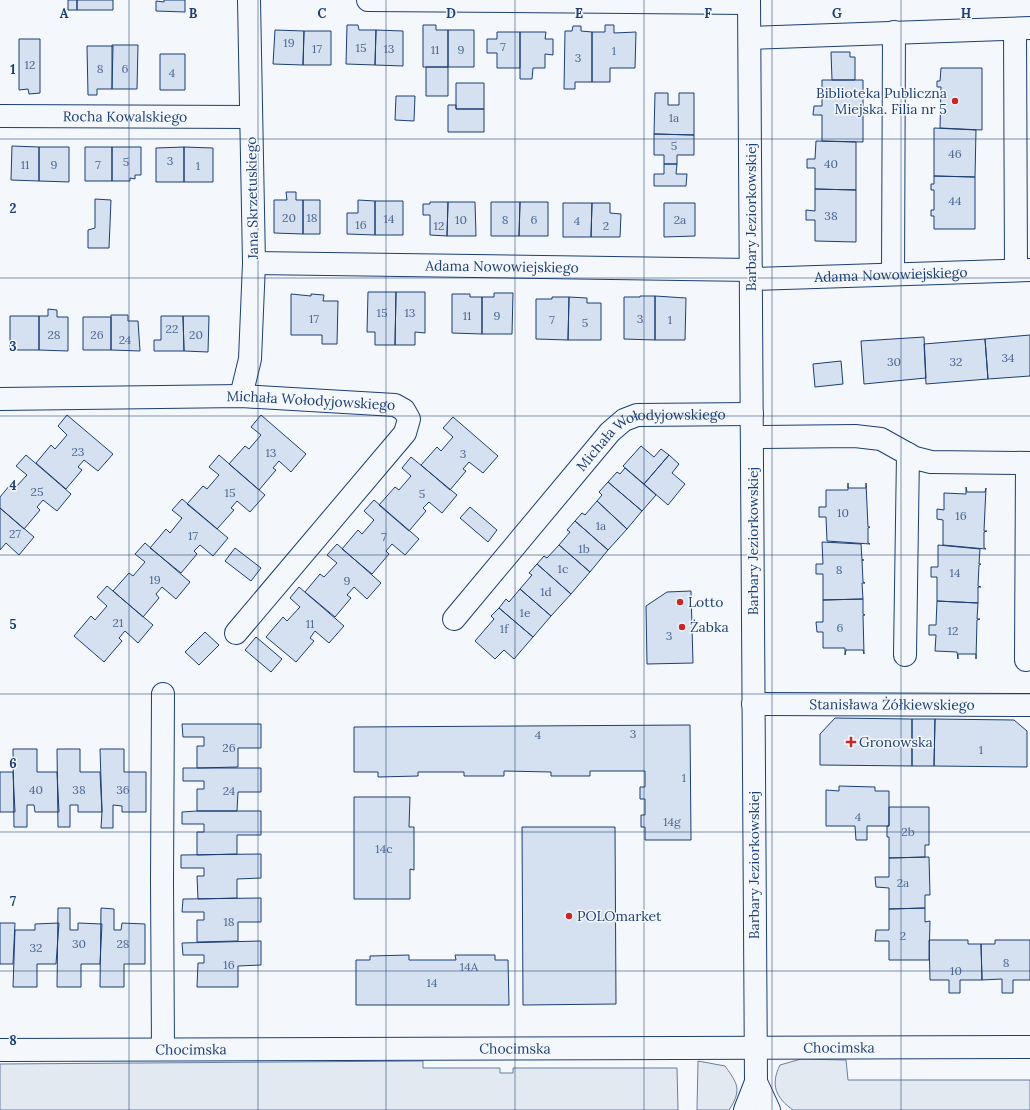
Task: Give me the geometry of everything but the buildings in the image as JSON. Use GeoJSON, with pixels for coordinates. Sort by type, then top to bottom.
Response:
{"type":"FeatureCollection","features":[{"type":"Feature","properties":{"kind":"street","name":"Jana Skrzetuskiego"},"geometry":{"type":"LineString","coordinates":[[241,396],[250,359],[254,263],[250,117],[250,0]]}},
{"type":"Feature","properties":{"kind":"street"},"geometry":{"type":"LineString","coordinates":[[368,0],[749,2]]}},
{"type":"Feature","properties":{"kind":"street","name":"Barbary Jeziorkowskiej"},"geometry":{"type":"LineString","coordinates":[[745,1110],[756,1082],[749,2]]}},
{"type":"Feature","properties":{"kind":"street"},"geometry":{"type":"LineString","coordinates":[[750,38],[894,32],[1023,29],[1023,270]]}},
{"type":"Feature","properties":{"kind":"street"},"geometry":{"type":"LineString","coordinates":[[893,274],[894,32]]}},
{"type":"Feature","properties":{"kind":"street","name":"Rocha Kowalskiego"},"geometry":{"type":"LineString","coordinates":[[0,116],[250,117]]}},
{"type":"Feature","properties":{"kind":"street","name":"Adama Nowowiejskiego"},"geometry":{"type":"LineString","coordinates":[[254,263],[751,274],[893,274],[1023,270]]}},
{"type":"Feature","properties":{"kind":"street","name":"Michała Wołodyjowskiego"},"geometry":{"type":"LineString","coordinates":[[0,399],[241,396],[395,405],[404,410],[409,419],[405,433],[236,633]]}},
{"type":"Feature","properties":{"kind":"street","name":"Michała Wołodyjowskiego"},"geometry":{"type":"LineString","coordinates":[[454,619],[610,432],[624,420],[637,415],[651,414],[752,414]]}},
{"type":"Feature","properties":{"kind":"street"},"geometry":{"type":"LineString","coordinates":[[752,437],[855,436],[881,439],[915,458],[931,462],[1029,463],[1026,660]]}},
{"type":"Feature","properties":{"kind":"street"},"geometry":{"type":"LineString","coordinates":[[905,655],[908,454]]}},
{"type":"Feature","properties":{"kind":"street"},"geometry":{"type":"LineString","coordinates":[[163,694],[162,881],[164,1049]]}},
{"type":"Feature","properties":{"kind":"street","name":"Stanisława Żółkiewskiego"},"geometry":{"type":"LineString","coordinates":[[754,704],[1030,705]]}},
{"type":"Feature","properties":{"kind":"street","name":"Chocimska"},"geometry":{"type":"LineString","coordinates":[[0,1050],[1030,1047]]}},
{"type":"Feature","properties":{"kind":"street","name":"Barbary Jeziorkowskiej"},"geometry":{"type":"LineString","coordinates":[[756,1082],[769,1110]]}},
{"type":"Feature","properties":{"kind":"shaded area"},"geometry":{"type":"Polygon","coordinates":[[[801,1059],[846,1060],[848,1080],[1030,1080],[1030,1110],[793,1110],[782,1101],[779,1096],[776,1090],[775,1079],[780,1065],[801,1059]]]}},
{"type":"Feature","properties":{"kind":"shaded area"},"geometry":{"type":"Polygon","coordinates":[[[423,1061],[423,1068],[500,1068],[500,1073],[513,1073],[513,1068],[677,1068],[678,1110],[0,1110],[0,1064],[423,1061]]]}},
{"type":"Feature","properties":{"kind":"shaded area"},"geometry":{"type":"Polygon","coordinates":[[[698,1061],[725,1066],[733,1078],[737,1087],[737,1092],[729,1110],[697,1110],[698,1061]]]}},
{"type":"Feature","properties":{"kind":"place","name":"Biblioteka Publiczna Miejska. Filia nr 5"},"geometry":{"type":"Point","coordinates":[955,101]}},
{"type":"Feature","properties":{"kind":"place","name":"Lotto"},"geometry":{"type":"Point","coordinates":[680,602]}},
{"type":"Feature","properties":{"kind":"place","name":"Żabka"},"geometry":{"type":"Point","coordinates":[682,627]}},
{"type":"Feature","properties":{"kind":"place","name":"Gronowska"},"geometry":{"type":"Point","coordinates":[851,742]}},
{"type":"Feature","properties":{"kind":"place","name":"POLOmarket"},"geometry":{"type":"Point","coordinates":[569,916]}}]}
